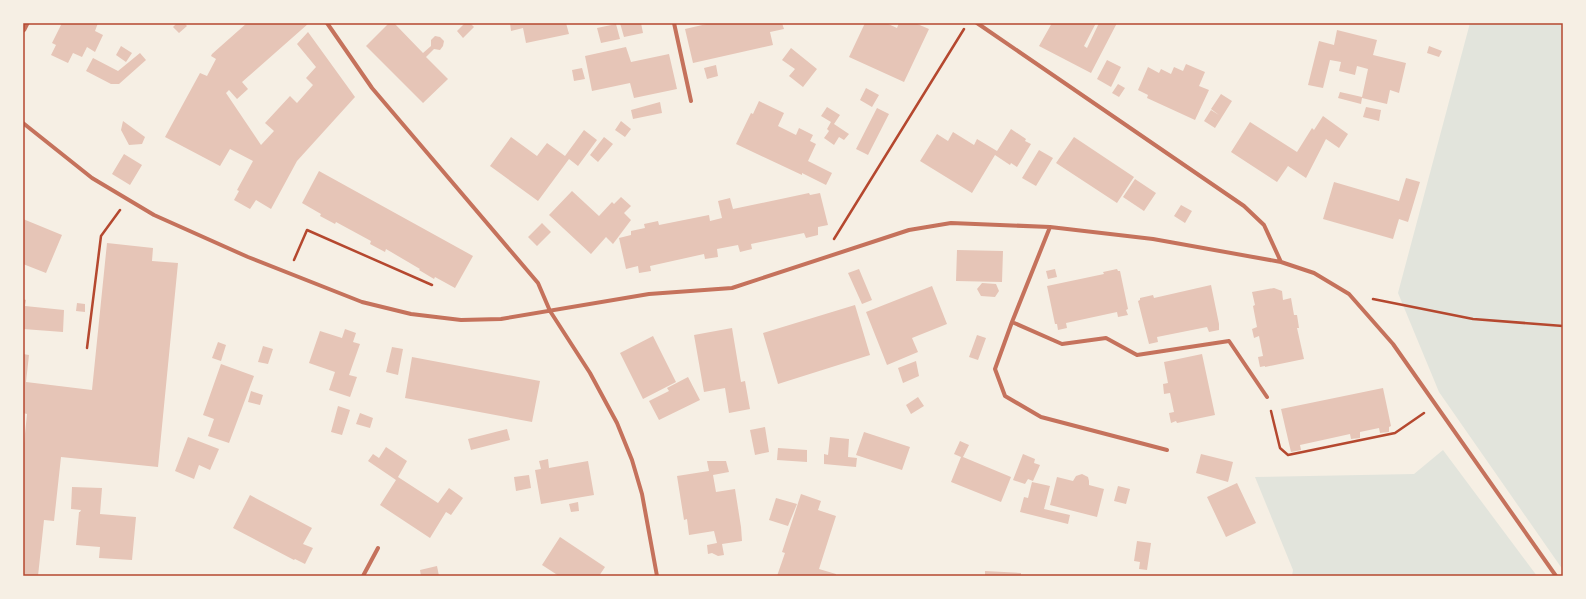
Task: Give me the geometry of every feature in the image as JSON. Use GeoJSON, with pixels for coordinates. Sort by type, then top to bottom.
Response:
{"type":"FeatureCollection","features":[{"type":"Feature","properties":{"kind":"street"},"geometry":{"type":"LineString","coordinates":[[23,29],[26,23]]}},
{"type":"Feature","properties":{"kind":"street"},"geometry":{"type":"LineString","coordinates":[[327,23],[372,88],[538,283],[550,311],[590,373],[617,423],[632,460],[642,494],[657,576]]}},
{"type":"Feature","properties":{"kind":"street"},"geometry":{"type":"LineString","coordinates":[[674,23],[691,101]]}},
{"type":"Feature","properties":{"kind":"street"},"geometry":{"type":"LineString","coordinates":[[977,23],[1244,206],[1264,225],[1281,262]]}},
{"type":"Feature","properties":{"kind":"street"},"geometry":{"type":"LineString","coordinates":[[23,123],[92,178],[154,215],[248,257],[362,302],[411,314],[461,320],[501,319],[649,294],[732,288],[909,230],[951,223],[1050,227],[1153,239],[1281,262],[1314,273],[1349,294],[1392,344],[1556,576]]}},
{"type":"Feature","properties":{"kind":"street"},"geometry":{"type":"LineString","coordinates":[[1050,227],[995,368],[1004,396],[1041,417],[1167,450]]}},
{"type":"Feature","properties":{"kind":"street"},"geometry":{"type":"LineString","coordinates":[[1012,322],[1062,344],[1106,338],[1137,355],[1229,341],[1267,397]]}},
{"type":"Feature","properties":{"kind":"street"},"geometry":{"type":"LineString","coordinates":[[363,576],[378,548]]}},
{"type":"Feature","properties":{"kind":"path"},"geometry":{"type":"LineString","coordinates":[[821,260],[967,23]]}},
{"type":"Feature","properties":{"kind":"path"},"geometry":{"type":"LineString","coordinates":[[87,348],[101,236],[127,200]]}},
{"type":"Feature","properties":{"kind":"path"},"geometry":{"type":"LineString","coordinates":[[288,273],[307,230],[432,285]]}},
{"type":"Feature","properties":{"kind":"path"},"geometry":{"type":"LineString","coordinates":[[1349,294],[1473,320],[1563,326]]}},
{"type":"Feature","properties":{"kind":"path"},"geometry":{"type":"LineString","coordinates":[[1267,397],[1280,448],[1288,456],[1395,433],[1435,404]]}},
{"type":"Feature","properties":{"kind":"shaded area"},"geometry":{"type":"Polygon","coordinates":[[[1470,23],[1563,23],[1563,570],[1439,392],[1398,293],[1470,23]]]}},
{"type":"Feature","properties":{"kind":"shaded area"},"geometry":{"type":"Polygon","coordinates":[[[1443,450],[1537,576],[1292,576],[1293,570],[1255,477],[1414,474],[1443,450]]]}},
{"type":"Feature","properties":{"kind":"building"},"geometry":{"type":"Polygon","coordinates":[[[62,23],[98,23],[95,31],[103,35],[95,52],[87,47],[82,57],[73,53],[68,63],[51,55],[56,45],[52,43],[62,23]]]}},
{"type":"Feature","properties":{"kind":"building"},"geometry":{"type":"Polygon","coordinates":[[[177,23],[186,23],[185,24],[187,26],[179,33],[173,27],[177,23]]]}},
{"type":"Feature","properties":{"kind":"building"},"geometry":{"type":"Polygon","coordinates":[[[247,23],[309,23],[242,82],[248,89],[237,99],[229,90],[226,93],[261,145],[274,131],[265,123],[290,96],[297,103],[313,85],[306,78],[316,67],[297,44],[308,32],[355,97],[297,161],[271,209],[256,200],[250,209],[234,200],[239,191],[237,190],[253,161],[230,149],[220,166],[165,137],[200,73],[207,76],[216,59],[211,56],[212,54],[247,23]]]}},
{"type":"Feature","properties":{"kind":"building"},"geometry":{"type":"Polygon","coordinates":[[[389,23],[394,23],[423,53],[431,46],[431,40],[435,36],[440,37],[444,41],[440,50],[434,49],[426,57],[448,79],[423,103],[366,46],[389,23]]]}},
{"type":"Feature","properties":{"kind":"building"},"geometry":{"type":"Polygon","coordinates":[[[465,23],[470,23],[474,27],[463,38],[457,31],[465,23]]]}},
{"type":"Feature","properties":{"kind":"building"},"geometry":{"type":"Polygon","coordinates":[[[510,23],[566,23],[569,34],[526,43],[523,28],[511,31],[510,23]]]}},
{"type":"Feature","properties":{"kind":"building"},"geometry":{"type":"Polygon","coordinates":[[[620,23],[641,23],[643,33],[624,37],[620,23]]]}},
{"type":"Feature","properties":{"kind":"building"},"geometry":{"type":"Polygon","coordinates":[[[711,23],[782,23],[784,29],[770,32],[773,45],[693,63],[685,29],[711,23]]]}},
{"type":"Feature","properties":{"kind":"building"},"geometry":{"type":"Polygon","coordinates":[[[865,23],[886,23],[897,28],[899,23],[915,23],[929,29],[904,82],[849,57],[865,23]]]}},
{"type":"Feature","properties":{"kind":"building"},"geometry":{"type":"Polygon","coordinates":[[[1052,23],[1096,23],[1084,46],[1087,48],[1099,23],[1117,23],[1091,73],[1039,46],[1052,23]]]}},
{"type":"Feature","properties":{"kind":"building"},"geometry":{"type":"Polygon","coordinates":[[[616,24],[620,39],[601,43],[597,28],[616,24]]]}},
{"type":"Feature","properties":{"kind":"building"},"geometry":{"type":"Polygon","coordinates":[[[1337,30],[1377,40],[1373,55],[1406,63],[1399,93],[1390,90],[1387,104],[1362,98],[1361,104],[1338,98],[1340,92],[1362,97],[1368,69],[1357,66],[1355,75],[1339,71],[1341,62],[1330,60],[1323,88],[1308,85],[1319,41],[1334,45],[1337,30]]]}},
{"type":"Feature","properties":{"kind":"building"},"geometry":{"type":"Polygon","coordinates":[[[121,46],[132,53],[126,62],[116,55],[121,46]]]}},
{"type":"Feature","properties":{"kind":"building"},"geometry":{"type":"Polygon","coordinates":[[[1429,46],[1442,51],[1439,57],[1427,53],[1429,46]]]}},
{"type":"Feature","properties":{"kind":"building"},"geometry":{"type":"Polygon","coordinates":[[[626,47],[631,62],[669,54],[677,89],[634,98],[630,83],[592,91],[585,56],[626,47]]]}},
{"type":"Feature","properties":{"kind":"building"},"geometry":{"type":"Polygon","coordinates":[[[791,48],[817,69],[803,87],[789,76],[795,69],[782,60],[791,48]]]}},
{"type":"Feature","properties":{"kind":"building"},"geometry":{"type":"Polygon","coordinates":[[[140,53],[146,60],[119,84],[111,84],[86,71],[93,58],[118,71],[140,53]]]}},
{"type":"Feature","properties":{"kind":"building"},"geometry":{"type":"Polygon","coordinates":[[[1107,60],[1121,67],[1111,87],[1097,79],[1107,60]]]}},
{"type":"Feature","properties":{"kind":"building"},"geometry":{"type":"Polygon","coordinates":[[[1186,64],[1205,72],[1199,86],[1209,90],[1195,120],[1147,98],[1148,95],[1138,90],[1148,67],[1159,73],[1161,69],[1171,74],[1174,67],[1183,71],[1186,64]]]}},
{"type":"Feature","properties":{"kind":"building"},"geometry":{"type":"Polygon","coordinates":[[[716,65],[718,76],[707,79],[704,68],[716,65]]]}},
{"type":"Feature","properties":{"kind":"building"},"geometry":{"type":"Polygon","coordinates":[[[582,68],[585,79],[574,81],[572,70],[582,68]]]}},
{"type":"Feature","properties":{"kind":"building"},"geometry":{"type":"Polygon","coordinates":[[[1118,84],[1125,88],[1119,97],[1112,93],[1118,84]]]}},
{"type":"Feature","properties":{"kind":"building"},"geometry":{"type":"Polygon","coordinates":[[[866,88],[879,95],[872,107],[860,100],[866,88]]]}},
{"type":"Feature","properties":{"kind":"building"},"geometry":{"type":"Polygon","coordinates":[[[1221,94],[1232,101],[1215,128],[1204,121],[1211,110],[1219,115],[1211,109],[1221,94]]]}},
{"type":"Feature","properties":{"kind":"building"},"geometry":{"type":"Polygon","coordinates":[[[759,101],[784,113],[778,126],[796,135],[799,128],[813,135],[810,141],[816,144],[808,161],[832,173],[826,185],[736,144],[751,113],[753,114],[759,101]]]}},
{"type":"Feature","properties":{"kind":"building"},"geometry":{"type":"Polygon","coordinates":[[[660,102],[662,113],[633,119],[631,110],[660,102]]]}},
{"type":"Feature","properties":{"kind":"building"},"geometry":{"type":"Polygon","coordinates":[[[827,107],[840,115],[834,124],[849,134],[844,140],[839,137],[834,145],[824,138],[829,131],[827,129],[831,122],[821,116],[827,107]]]}},
{"type":"Feature","properties":{"kind":"building"},"geometry":{"type":"Polygon","coordinates":[[[1366,107],[1381,110],[1379,121],[1363,117],[1366,107]]]}},
{"type":"Feature","properties":{"kind":"building"},"geometry":{"type":"Polygon","coordinates":[[[877,108],[889,114],[868,155],[856,149],[877,108]]]}},
{"type":"Feature","properties":{"kind":"building"},"geometry":{"type":"Polygon","coordinates":[[[1323,116],[1348,134],[1339,148],[1326,139],[1306,178],[1288,166],[1277,182],[1231,152],[1250,122],[1297,152],[1312,128],[1314,130],[1323,116]]]}},
{"type":"Feature","properties":{"kind":"building"},"geometry":{"type":"Polygon","coordinates":[[[123,121],[145,137],[142,144],[129,145],[121,130],[123,121]]]}},
{"type":"Feature","properties":{"kind":"building"},"geometry":{"type":"Polygon","coordinates":[[[621,121],[631,129],[625,137],[615,130],[621,121]]]}},
{"type":"Feature","properties":{"kind":"building"},"geometry":{"type":"Polygon","coordinates":[[[1011,129],[1031,144],[1017,167],[1011,163],[1010,165],[995,155],[972,193],[920,161],[937,134],[948,141],[953,132],[974,145],[977,139],[997,151],[1011,129]]]}},
{"type":"Feature","properties":{"kind":"building"},"geometry":{"type":"Polygon","coordinates":[[[584,130],[597,140],[578,166],[569,159],[538,201],[490,166],[511,137],[537,156],[547,143],[565,156],[584,130]]]}},
{"type":"Feature","properties":{"kind":"building"},"geometry":{"type":"Polygon","coordinates":[[[604,137],[613,144],[598,162],[590,155],[604,137]]]}},
{"type":"Feature","properties":{"kind":"building"},"geometry":{"type":"Polygon","coordinates":[[[1074,137],[1134,177],[1117,203],[1056,163],[1074,137]]]}},
{"type":"Feature","properties":{"kind":"building"},"geometry":{"type":"Polygon","coordinates":[[[1039,150],[1053,158],[1036,186],[1022,178],[1039,150]]]}},
{"type":"Feature","properties":{"kind":"building"},"geometry":{"type":"Polygon","coordinates":[[[124,154],[142,165],[130,185],[112,174],[124,154]]]}},
{"type":"Feature","properties":{"kind":"building"},"geometry":{"type":"Polygon","coordinates":[[[319,171],[473,256],[455,288],[435,277],[434,279],[386,249],[385,252],[370,244],[371,241],[336,222],[335,224],[320,216],[321,214],[302,203],[319,171]]]}},
{"type":"Feature","properties":{"kind":"building"},"geometry":{"type":"Polygon","coordinates":[[[1406,178],[1420,182],[1408,222],[1399,219],[1393,239],[1323,219],[1334,182],[1399,201],[1406,178]]]}},
{"type":"Feature","properties":{"kind":"building"},"geometry":{"type":"Polygon","coordinates":[[[1135,179],[1156,193],[1144,211],[1123,197],[1135,179]]]}},
{"type":"Feature","properties":{"kind":"building"},"geometry":{"type":"Polygon","coordinates":[[[572,191],[599,216],[612,202],[614,204],[621,197],[631,206],[624,213],[631,220],[613,244],[606,237],[591,254],[549,215],[572,191]]]}},
{"type":"Feature","properties":{"kind":"building"},"geometry":{"type":"Polygon","coordinates":[[[809,193],[810,195],[820,193],[828,225],[818,227],[818,235],[806,238],[804,233],[751,244],[752,249],[740,252],[738,245],[717,249],[718,257],[705,259],[704,254],[650,266],[651,271],[639,273],[638,266],[626,269],[619,238],[631,235],[631,231],[645,228],[644,224],[658,221],[659,225],[709,215],[710,221],[722,218],[718,201],[730,198],[733,209],[809,193]]]}},
{"type":"Feature","properties":{"kind":"building"},"geometry":{"type":"Polygon","coordinates":[[[1181,205],[1192,211],[1185,223],[1174,216],[1181,205]]]}},
{"type":"Feature","properties":{"kind":"building"},"geometry":{"type":"Polygon","coordinates":[[[23,219],[62,235],[46,273],[23,264],[23,219]]]}},
{"type":"Feature","properties":{"kind":"building"},"geometry":{"type":"Polygon","coordinates":[[[542,223],[551,232],[537,246],[528,237],[542,223]]]}},
{"type":"Feature","properties":{"kind":"building"},"geometry":{"type":"Polygon","coordinates":[[[107,243],[153,248],[152,261],[178,263],[158,467],[61,457],[54,521],[44,520],[38,576],[23,576],[23,453],[27,414],[23,413],[23,354],[29,355],[26,382],[92,390],[107,243]]]}},
{"type":"Feature","properties":{"kind":"building"},"geometry":{"type":"Polygon","coordinates":[[[957,250],[1003,251],[1002,282],[956,281],[957,250]]]}},
{"type":"Feature","properties":{"kind":"building"},"geometry":{"type":"Polygon","coordinates":[[[859,269],[872,300],[862,304],[848,273],[859,269]]]}},
{"type":"Feature","properties":{"kind":"building"},"geometry":{"type":"Polygon","coordinates":[[[1055,269],[1057,277],[1048,279],[1046,271],[1055,269]]]}},
{"type":"Feature","properties":{"kind":"building"},"geometry":{"type":"Polygon","coordinates":[[[1117,269],[1120,271],[1128,315],[1118,317],[1117,312],[1066,323],[1067,328],[1058,330],[1057,324],[1055,324],[1047,286],[1104,274],[1103,272],[1117,269]]]}},
{"type":"Feature","properties":{"kind":"building"},"geometry":{"type":"Polygon","coordinates":[[[982,283],[996,284],[999,291],[995,297],[981,296],[977,289],[982,283]]]}},
{"type":"Feature","properties":{"kind":"building"},"geometry":{"type":"Polygon","coordinates":[[[1211,285],[1219,330],[1209,332],[1207,327],[1157,337],[1158,342],[1149,344],[1138,301],[1140,298],[1153,295],[1154,298],[1211,285]]]}},
{"type":"Feature","properties":{"kind":"building"},"geometry":{"type":"Polygon","coordinates":[[[932,286],[947,324],[912,338],[918,352],[887,365],[866,312],[932,286]]]}},
{"type":"Feature","properties":{"kind":"building"},"geometry":{"type":"Polygon","coordinates":[[[1274,288],[1282,291],[1283,300],[1291,298],[1294,315],[1297,315],[1299,328],[1297,328],[1304,359],[1260,367],[1258,357],[1263,356],[1259,336],[1254,338],[1252,329],[1257,327],[1252,292],[1274,288]]]}},
{"type":"Feature","properties":{"kind":"building"},"geometry":{"type":"Polygon","coordinates":[[[23,299],[26,300],[25,306],[64,310],[63,332],[23,329],[23,299]]]}},
{"type":"Feature","properties":{"kind":"building"},"geometry":{"type":"Polygon","coordinates":[[[77,303],[85,304],[85,312],[76,311],[77,303]]]}},
{"type":"Feature","properties":{"kind":"building"},"geometry":{"type":"Polygon","coordinates":[[[855,305],[870,355],[778,384],[763,333],[855,305]]]}},
{"type":"Feature","properties":{"kind":"building"},"geometry":{"type":"Polygon","coordinates":[[[732,328],[741,382],[745,381],[750,409],[729,413],[725,388],[704,392],[694,335],[732,328]]]}},
{"type":"Feature","properties":{"kind":"building"},"geometry":{"type":"Polygon","coordinates":[[[345,329],[356,333],[353,342],[360,344],[349,375],[357,377],[350,397],[329,390],[335,372],[309,363],[320,331],[342,338],[345,329]]]}},
{"type":"Feature","properties":{"kind":"building"},"geometry":{"type":"Polygon","coordinates":[[[977,335],[986,338],[978,360],[969,357],[977,335]]]}},
{"type":"Feature","properties":{"kind":"building"},"geometry":{"type":"Polygon","coordinates":[[[653,336],[676,382],[643,399],[620,353],[653,336]]]}},
{"type":"Feature","properties":{"kind":"building"},"geometry":{"type":"Polygon","coordinates":[[[218,342],[226,345],[221,361],[212,358],[218,342]]]}},
{"type":"Feature","properties":{"kind":"building"},"geometry":{"type":"Polygon","coordinates":[[[263,346],[273,349],[268,364],[258,362],[263,346]]]}},
{"type":"Feature","properties":{"kind":"building"},"geometry":{"type":"Polygon","coordinates":[[[392,347],[403,349],[398,375],[386,372],[392,347]]]}},
{"type":"Feature","properties":{"kind":"building"},"geometry":{"type":"Polygon","coordinates":[[[1202,354],[1215,415],[1171,423],[1169,413],[1174,412],[1170,393],[1164,394],[1163,384],[1168,383],[1164,362],[1202,354]]]}},
{"type":"Feature","properties":{"kind":"building"},"geometry":{"type":"Polygon","coordinates":[[[412,357],[540,381],[532,422],[405,398],[412,357]]]}},
{"type":"Feature","properties":{"kind":"building"},"geometry":{"type":"Polygon","coordinates":[[[916,361],[919,376],[903,383],[898,368],[916,361]]]}},
{"type":"Feature","properties":{"kind":"building"},"geometry":{"type":"Polygon","coordinates":[[[221,364],[254,376],[229,443],[208,436],[214,419],[203,415],[221,364]]]}},
{"type":"Feature","properties":{"kind":"building"},"geometry":{"type":"Polygon","coordinates":[[[688,377],[700,400],[659,420],[649,401],[669,391],[667,388],[688,377]]]}},
{"type":"Feature","properties":{"kind":"building"},"geometry":{"type":"Polygon","coordinates":[[[1383,388],[1391,426],[1389,427],[1389,432],[1380,433],[1379,428],[1360,432],[1360,438],[1351,439],[1350,434],[1300,445],[1301,450],[1291,452],[1281,409],[1383,388]]]}},
{"type":"Feature","properties":{"kind":"building"},"geometry":{"type":"Polygon","coordinates":[[[251,391],[263,395],[260,405],[248,402],[251,391]]]}},
{"type":"Feature","properties":{"kind":"building"},"geometry":{"type":"Polygon","coordinates":[[[918,397],[924,406],[911,414],[906,405],[918,397]]]}},
{"type":"Feature","properties":{"kind":"building"},"geometry":{"type":"Polygon","coordinates":[[[338,406],[350,410],[342,435],[331,432],[338,406]]]}},
{"type":"Feature","properties":{"kind":"building"},"geometry":{"type":"Polygon","coordinates":[[[360,413],[373,418],[370,428],[356,424],[360,413]]]}},
{"type":"Feature","properties":{"kind":"building"},"geometry":{"type":"Polygon","coordinates":[[[765,427],[769,452],[755,455],[750,430],[765,427]]]}},
{"type":"Feature","properties":{"kind":"building"},"geometry":{"type":"Polygon","coordinates":[[[507,429],[510,440],[471,450],[468,439],[507,429]]]}},
{"type":"Feature","properties":{"kind":"building"},"geometry":{"type":"Polygon","coordinates":[[[864,432],[910,447],[902,470],[856,455],[864,432]]]}},
{"type":"Feature","properties":{"kind":"building"},"geometry":{"type":"Polygon","coordinates":[[[188,437],[219,449],[210,470],[199,465],[194,479],[175,471],[188,437]]]}},
{"type":"Feature","properties":{"kind":"building"},"geometry":{"type":"Polygon","coordinates":[[[830,437],[849,439],[848,457],[857,458],[856,467],[824,464],[824,454],[828,455],[830,437]]]}},
{"type":"Feature","properties":{"kind":"building"},"geometry":{"type":"Polygon","coordinates":[[[960,441],[969,445],[963,457],[1011,477],[1001,502],[951,482],[961,457],[954,454],[960,441]]]}},
{"type":"Feature","properties":{"kind":"building"},"geometry":{"type":"Polygon","coordinates":[[[386,447],[407,461],[398,477],[438,503],[449,488],[463,498],[451,515],[446,512],[430,538],[380,505],[396,480],[368,461],[373,454],[379,458],[386,447]]]}},
{"type":"Feature","properties":{"kind":"building"},"geometry":{"type":"Polygon","coordinates":[[[778,448],[807,450],[807,462],[777,460],[778,448]]]}},
{"type":"Feature","properties":{"kind":"building"},"geometry":{"type":"Polygon","coordinates":[[[1023,454],[1035,459],[1034,463],[1040,465],[1033,481],[1028,479],[1025,484],[1013,480],[1023,454]]]}},
{"type":"Feature","properties":{"kind":"building"},"geometry":{"type":"Polygon","coordinates":[[[1201,454],[1233,462],[1228,482],[1196,473],[1201,454]]]}},
{"type":"Feature","properties":{"kind":"building"},"geometry":{"type":"Polygon","coordinates":[[[548,459],[549,468],[588,461],[594,495],[541,504],[535,470],[541,469],[539,461],[548,459]]]}},
{"type":"Feature","properties":{"kind":"building"},"geometry":{"type":"Polygon","coordinates":[[[707,461],[726,461],[729,472],[713,475],[716,492],[735,489],[741,527],[742,541],[722,544],[724,555],[718,556],[712,553],[708,554],[707,545],[717,543],[714,531],[689,535],[687,519],[684,520],[677,476],[709,471],[707,461]]]}},
{"type":"Feature","properties":{"kind":"building"},"geometry":{"type":"Polygon","coordinates":[[[1082,474],[1088,477],[1089,485],[1104,489],[1097,517],[1050,505],[1057,477],[1073,481],[1076,476],[1082,474]]]}},
{"type":"Feature","properties":{"kind":"building"},"geometry":{"type":"Polygon","coordinates":[[[529,475],[531,488],[516,491],[514,477],[529,475]]]}},
{"type":"Feature","properties":{"kind":"building"},"geometry":{"type":"Polygon","coordinates":[[[1032,482],[1050,486],[1044,509],[1070,515],[1068,524],[1020,512],[1024,497],[1028,498],[1032,482]]]}},
{"type":"Feature","properties":{"kind":"building"},"geometry":{"type":"Polygon","coordinates":[[[1237,483],[1256,523],[1226,537],[1207,497],[1237,483]]]}},
{"type":"Feature","properties":{"kind":"building"},"geometry":{"type":"Polygon","coordinates":[[[1118,486],[1130,489],[1126,504],[1114,501],[1118,486]]]}},
{"type":"Feature","properties":{"kind":"building"},"geometry":{"type":"Polygon","coordinates":[[[72,487],[102,488],[100,514],[136,517],[132,560],[99,558],[100,547],[76,545],[79,512],[81,510],[71,509],[72,487]]]}},
{"type":"Feature","properties":{"kind":"building"},"geometry":{"type":"Polygon","coordinates":[[[801,494],[821,501],[818,510],[836,516],[819,569],[836,574],[836,576],[777,576],[785,553],[782,552],[801,494]]]}},
{"type":"Feature","properties":{"kind":"building"},"geometry":{"type":"Polygon","coordinates":[[[250,495],[312,528],[303,544],[313,548],[305,564],[295,559],[294,560],[233,528],[250,495]]]}},
{"type":"Feature","properties":{"kind":"building"},"geometry":{"type":"Polygon","coordinates":[[[776,498],[797,504],[788,526],[769,520],[776,498]]]}},
{"type":"Feature","properties":{"kind":"building"},"geometry":{"type":"Polygon","coordinates":[[[578,502],[579,511],[571,512],[569,504],[578,502]]]}},
{"type":"Feature","properties":{"kind":"building"},"geometry":{"type":"Polygon","coordinates":[[[560,537],[605,567],[599,576],[559,576],[542,565],[560,537]]]}},
{"type":"Feature","properties":{"kind":"building"},"geometry":{"type":"Polygon","coordinates":[[[1137,541],[1151,543],[1147,570],[1139,569],[1140,562],[1134,561],[1137,541]]]}},
{"type":"Feature","properties":{"kind":"building"},"geometry":{"type":"Polygon","coordinates":[[[437,566],[439,576],[421,576],[420,570],[437,566]]]}},
{"type":"Feature","properties":{"kind":"building"},"geometry":{"type":"Polygon","coordinates":[[[985,571],[1021,573],[1021,576],[985,576],[985,571]]]}}]}
